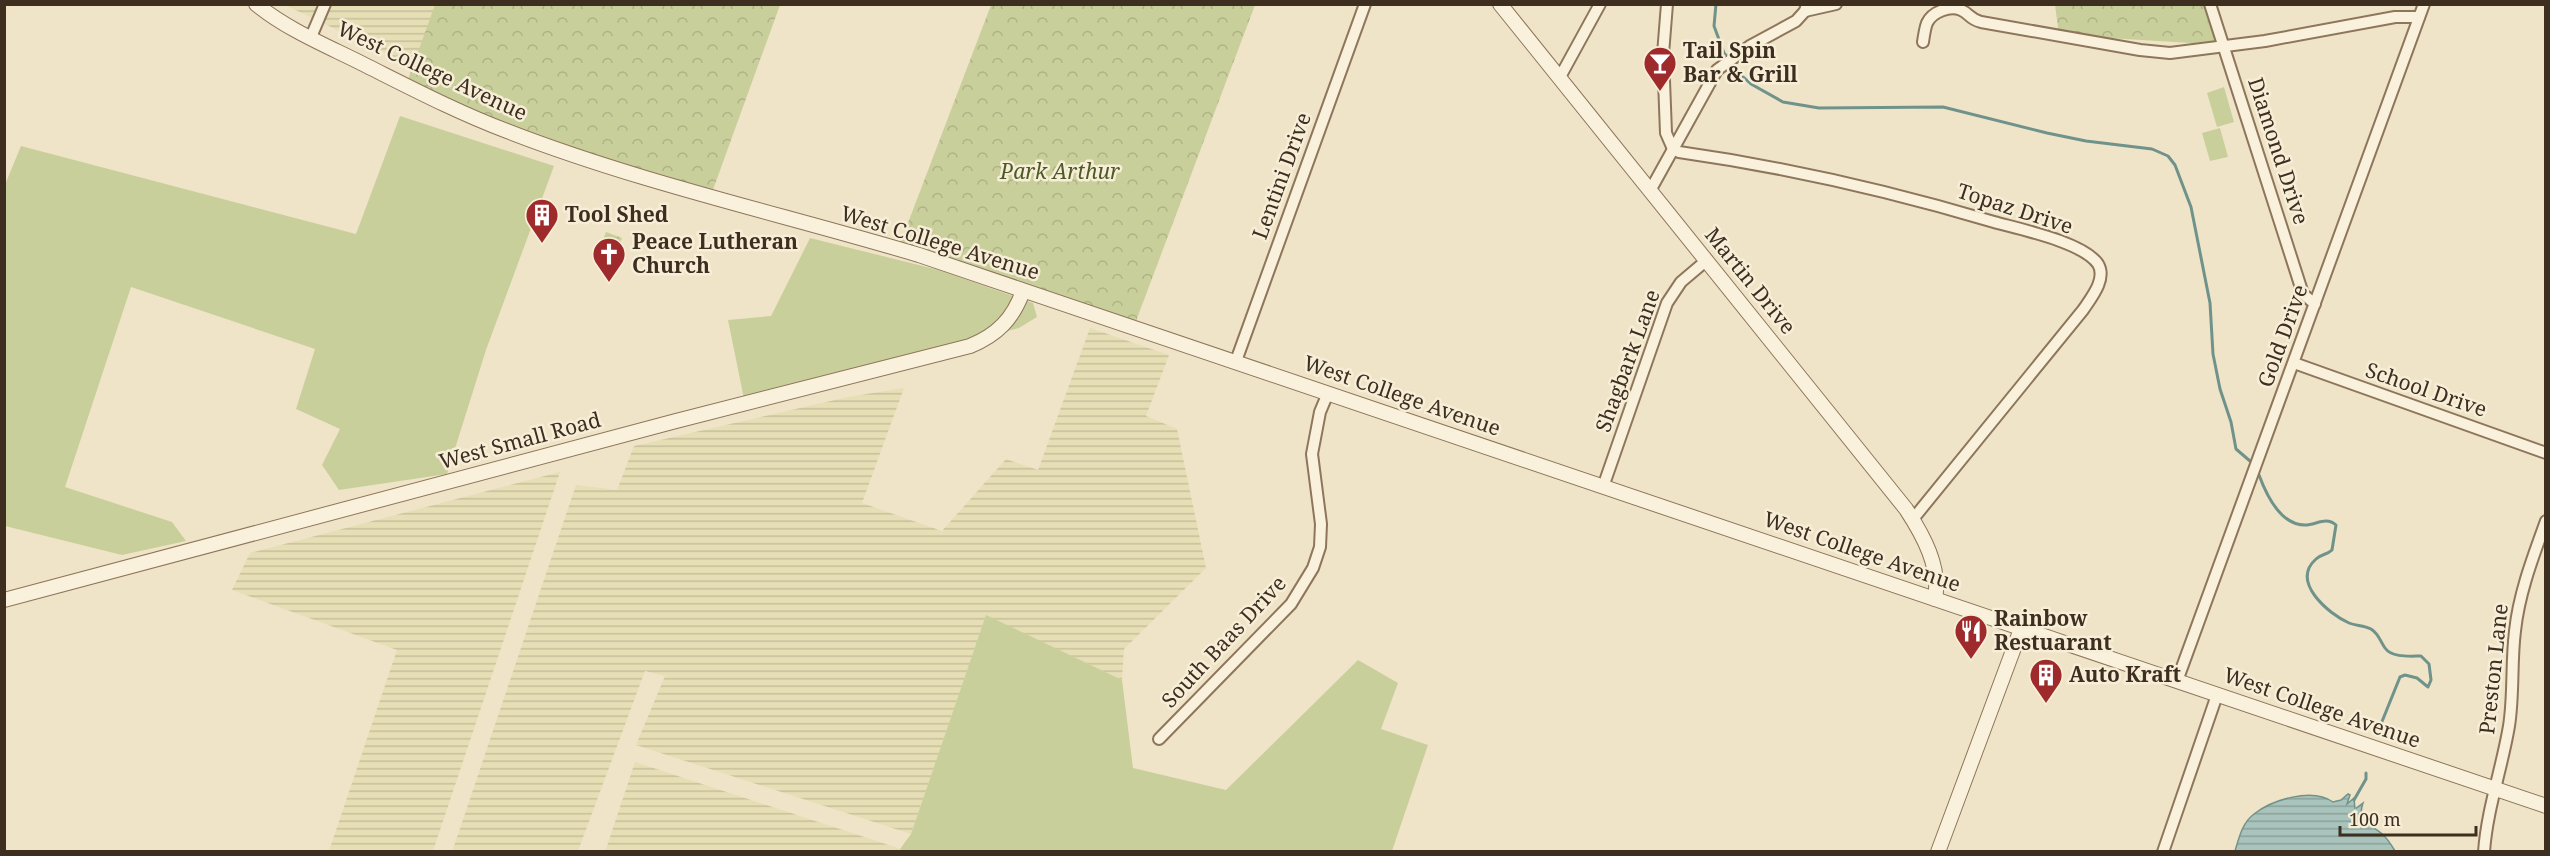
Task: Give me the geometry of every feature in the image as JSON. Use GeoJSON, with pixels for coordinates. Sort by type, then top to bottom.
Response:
{"type":"FeatureCollection","features":[{"type":"Feature","properties":{"kind":"street","name":"West College Avenue"},"geometry":{"type":"LineString","coordinates":[[256,4],[311,37],[454,109],[517,135],[721,201],[919,255],[2546,806]]}},
{"type":"Feature","properties":{"kind":"street"},"geometry":{"type":"LineString","coordinates":[[311,37],[325,4]]}},
{"type":"Feature","properties":{"kind":"street","name":"Lentini Drive"},"geometry":{"type":"LineString","coordinates":[[1236,361],[1365,4]]}},
{"type":"Feature","properties":{"kind":"street","name":"Martin Drive"},"geometry":{"type":"LineString","coordinates":[[1500,4],[1651,189],[1913,519],[1934,566],[1937,588],[1935,598]]}},
{"type":"Feature","properties":{"kind":"street"},"geometry":{"type":"LineString","coordinates":[[1560,77],[1600,4]]}},
{"type":"Feature","properties":{"kind":"street"},"geometry":{"type":"LineString","coordinates":[[1667,4],[1663,54],[1666,133],[1673,149]]}},
{"type":"Feature","properties":{"kind":"street"},"geometry":{"type":"LineString","coordinates":[[1651,189],[1717,70],[1735,56],[1782,30],[1806,8],[1836,4]]}},
{"type":"Feature","properties":{"kind":"street","name":"Diamond Drive"},"geometry":{"type":"LineString","coordinates":[[2210,4],[2303,294],[2315,304]]}},
{"type":"Feature","properties":{"kind":"street","name":"Gold Drive"},"geometry":{"type":"LineString","coordinates":[[2177,681],[2424,4]]}},
{"type":"Feature","properties":{"kind":"street"},"geometry":{"type":"LineString","coordinates":[[1923,42],[1928,21],[1936,13],[1957,9],[1971,20],[2140,50],[2170,53],[2265,40],[2395,16],[2420,17]]}},
{"type":"Feature","properties":{"kind":"street","name":"Topaz Drive"},"geometry":{"type":"LineString","coordinates":[[1673,149],[1679,152],[1850,183],[1936,204],[2060,241],[2083,252],[2098,264],[2100,271],[2098,285],[2084,310],[1913,519]]}},
{"type":"Feature","properties":{"kind":"street","name":"Shagbark Lane"},"geometry":{"type":"LineString","coordinates":[[1603,487],[1667,303],[1681,282],[1707,260]]}},
{"type":"Feature","properties":{"kind":"street","name":"West Small Road"},"geometry":{"type":"LineString","coordinates":[[4,600],[676,421],[970,346],[984,340],[1008,322],[1023,291]]}},
{"type":"Feature","properties":{"kind":"street","name":"School Drive"},"geometry":{"type":"LineString","coordinates":[[2294,363],[2546,453]]}},
{"type":"Feature","properties":{"kind":"street","name":"South Baas Drive"},"geometry":{"type":"LineString","coordinates":[[1159,739],[1284,611],[1304,586],[1313,568],[1320,547],[1321,524],[1312,454],[1320,412],[1328,393]]}},
{"type":"Feature","properties":{"kind":"street","name":"Preston Lane"},"geometry":{"type":"LineString","coordinates":[[2484,852],[2494,788],[2505,748],[2514,692],[2515,632],[2519,604],[2546,521]]}},
{"type":"Feature","properties":{"kind":"street"},"geometry":{"type":"LineString","coordinates":[[1938,852],[2020,629]]}},
{"type":"Feature","properties":{"kind":"street"},"geometry":{"type":"LineString","coordinates":[[2163,852],[2217,695]]}},
{"type":"Feature","properties":{"kind":"shaded area"},"geometry":{"type":"Polygon","coordinates":[[[285,5],[436,5],[413,66],[285,5]]]}},
{"type":"Feature","properties":{"kind":"shaded area"},"geometry":{"type":"Polygon","coordinates":[[[1090,328],[1169,355],[1146,416],[1177,429],[1206,568],[1124,649],[1122,680],[986,616],[911,834],[636,745],[665,676],[645,671],[578,851],[452,852],[576,485],[617,490],[634,446],[848,397],[904,388],[862,503],[942,531],[1006,459],[1038,470],[1090,328]]]}},
{"type":"Feature","properties":{"kind":"shaded area"},"geometry":{"type":"Polygon","coordinates":[[[560,472],[433,851],[329,851],[397,650],[232,590],[250,553],[560,472]]]}},
{"type":"Feature","properties":{"kind":"shaded area"},"geometry":{"type":"Polygon","coordinates":[[[635,762],[907,851],[605,852],[635,762]]]}},
{"type":"Feature","properties":{"kind":"green space"},"geometry":{"type":"Polygon","coordinates":[[[435,5],[780,5],[710,198],[406,85],[435,5]]]}},
{"type":"Feature","properties":{"kind":"green space","name":"Park Arthur"},"geometry":{"type":"Polygon","coordinates":[[[991,5],[1255,5],[1133,329],[898,249],[991,5]]]}},
{"type":"Feature","properties":{"kind":"green space"},"geometry":{"type":"Polygon","coordinates":[[[2055,5],[2210,5],[2223,45],[2059,35],[2055,5]]]}},
{"type":"Feature","properties":{"kind":"green space"},"geometry":{"type":"Polygon","coordinates":[[[2224,87],[2234,122],[2217,127],[2207,93],[2224,87]]]}},
{"type":"Feature","properties":{"kind":"green space"},"geometry":{"type":"Polygon","coordinates":[[[400,116],[554,166],[486,350],[447,474],[339,490],[322,465],[340,429],[296,409],[315,349],[131,287],[65,487],[172,522],[186,541],[122,555],[5,526],[4,187],[21,146],[356,234],[400,116]]]}},
{"type":"Feature","properties":{"kind":"green space"},"geometry":{"type":"Polygon","coordinates":[[[2220,128],[2228,157],[2210,161],[2202,133],[2220,128]]]}},
{"type":"Feature","properties":{"kind":"green space"},"geometry":{"type":"Polygon","coordinates":[[[606,232],[622,238],[611,266],[595,261],[606,232]]]}},
{"type":"Feature","properties":{"kind":"green space"},"geometry":{"type":"Polygon","coordinates":[[[810,238],[939,270],[1033,303],[1037,317],[1019,328],[744,399],[728,320],[771,316],[810,238]]]}},
{"type":"Feature","properties":{"kind":"green space"},"geometry":{"type":"Polygon","coordinates":[[[986,615],[1122,680],[1133,768],[1226,790],[1358,660],[1398,683],[1381,729],[1428,745],[1392,851],[906,852],[900,849],[911,834],[986,615]]]}},
{"type":"Feature","properties":{"kind":"water"},"geometry":{"type":"Polygon","coordinates":[[[2348,794],[2350,795],[2347,804],[2354,798],[2355,809],[2363,803],[2361,815],[2363,819],[2385,837],[2395,851],[2235,851],[2247,822],[2254,814],[2271,804],[2292,797],[2304,796],[2324,798],[2333,802],[2341,800],[2348,794]]]}},
{"type":"Feature","properties":{"kind":"waterway"},"geometry":{"type":"LineString","coordinates":[[1716,4],[1714,26],[1724,53],[1751,84],[1783,102],[1819,108],[1943,107],[2086,141],[2152,149],[2168,156],[2175,165],[2191,207],[2210,303],[2213,354],[2236,449],[2250,461]]}},
{"type":"Feature","properties":{"kind":"waterway"},"geometry":{"type":"LineString","coordinates":[[2259,475],[2275,507],[2288,520],[2305,525],[2325,521],[2336,525],[2332,550],[2316,559],[2309,568],[2307,577],[2315,596],[2323,605],[2341,619],[2371,629],[2378,635],[2388,651],[2402,656],[2421,656],[2429,664],[2431,680],[2428,687],[2417,678],[2405,675],[2400,677],[2381,724]]}},
{"type":"Feature","properties":{"kind":"waterway"},"geometry":{"type":"LineString","coordinates":[[2354,800],[2366,779],[2366,773]]}},
{"type":"Feature","properties":{"kind":"place","name":"Tail Spin Bar & Grill"},"geometry":{"type":"Point","coordinates":[1660,92]}},
{"type":"Feature","properties":{"kind":"place","name":"Tool Shed"},"geometry":{"type":"Point","coordinates":[542,244]}},
{"type":"Feature","properties":{"kind":"place","name":"Peace Lutheran Church"},"geometry":{"type":"Point","coordinates":[609,283]}},
{"type":"Feature","properties":{"kind":"place","name":"Rainbow Restuarant"},"geometry":{"type":"Point","coordinates":[1971,660]}},
{"type":"Feature","properties":{"kind":"place","name":"Auto Kraft"},"geometry":{"type":"Point","coordinates":[2046,704]}}]}
